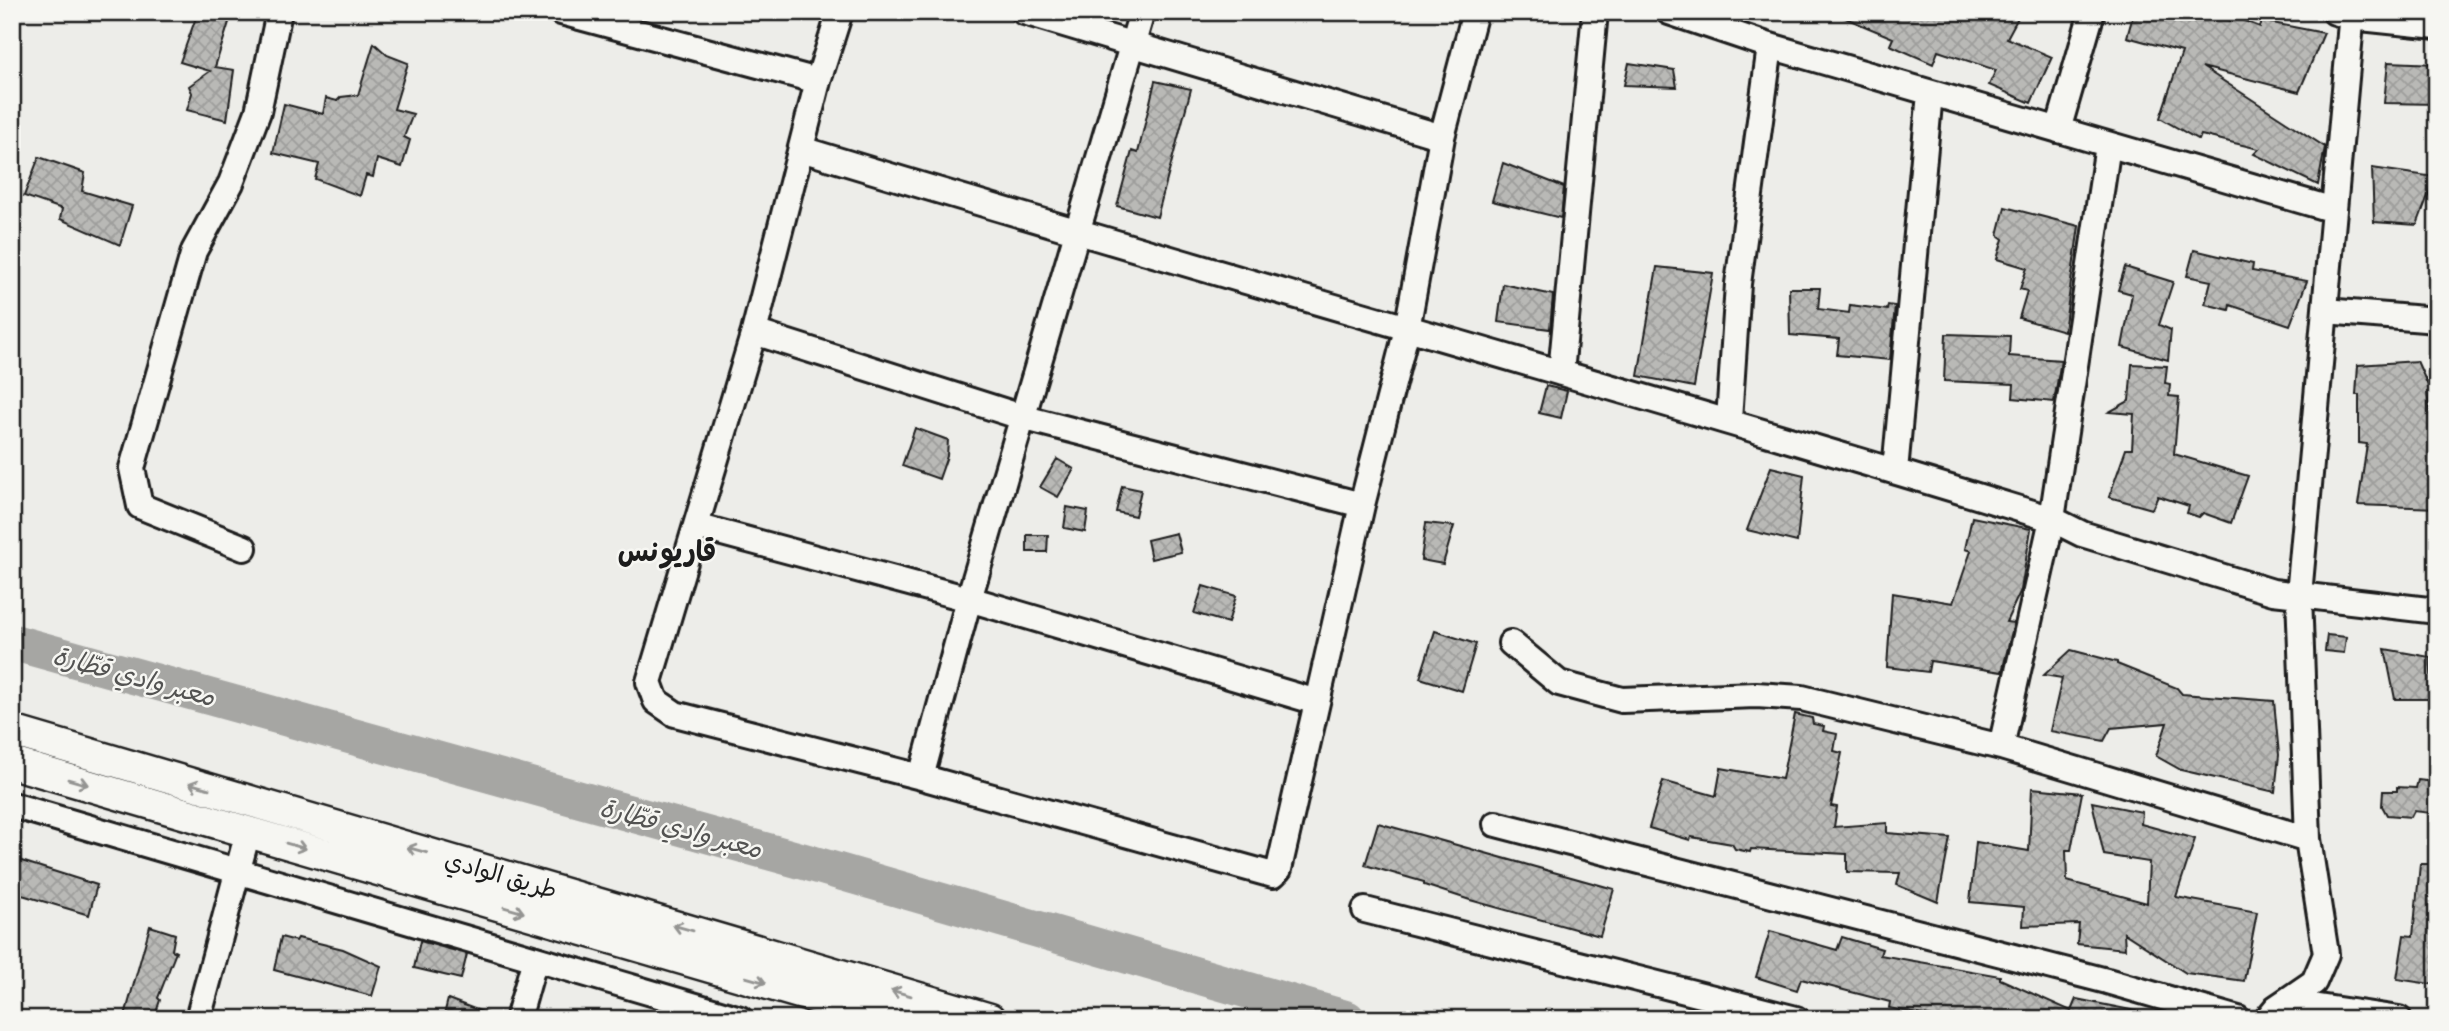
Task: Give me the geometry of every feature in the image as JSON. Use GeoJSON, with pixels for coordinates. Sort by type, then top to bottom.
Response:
{"type":"FeatureCollection","features":[{"type":"Feature","properties":{"kind":"main road","name":"طريق الوادي"},"geometry":{"type":"LineString","coordinates":[[12,731],[990,1019]]}},
{"type":"Feature","properties":{"kind":"main road","name":"طريق الوادي"},"geometry":{"type":"LineString","coordinates":[[12,763],[580,929],[855,1014],[888,1019]]}},
{"type":"Feature","properties":{"kind":"main road"},"geometry":{"type":"LineString","coordinates":[[580,929],[589,900]]}},
{"type":"Feature","properties":{"kind":"street"},"geometry":{"type":"LineString","coordinates":[[244,548],[140,506],[132,468],[194,251],[231,183],[258,112],[279,12]]}},
{"type":"Feature","properties":{"kind":"street"},"geometry":{"type":"LineString","coordinates":[[840,12],[818,81],[754,332],[649,682],[656,701],[675,714],[921,777],[1273,875],[1279,869],[1362,505],[1407,329],[1442,137],[1475,12]]}},
{"type":"Feature","properties":{"kind":"street"},"geometry":{"type":"LineString","coordinates":[[1024,12],[1442,137]]}},
{"type":"Feature","properties":{"kind":"street"},"geometry":{"type":"LineString","coordinates":[[921,777],[969,599],[1025,418],[1142,12]]}},
{"type":"Feature","properties":{"kind":"street"},"geometry":{"type":"LineString","coordinates":[[1562,373],[1595,12]]}},
{"type":"Feature","properties":{"kind":"street"},"geometry":{"type":"LineString","coordinates":[[1669,12],[1770,47],[2334,210]]}},
{"type":"Feature","properties":{"kind":"street"},"geometry":{"type":"LineString","coordinates":[[2058,130],[2092,12]]}},
{"type":"Feature","properties":{"kind":"street"},"geometry":{"type":"LineString","coordinates":[[577,14],[818,81]]}},
{"type":"Feature","properties":{"kind":"street"},"geometry":{"type":"LineString","coordinates":[[2267,1019],[2285,1002],[2314,982],[2326,954],[2308,839],[2299,596],[2334,210],[2346,14],[2437,26]]}},
{"type":"Feature","properties":{"kind":"street"},"geometry":{"type":"LineString","coordinates":[[1729,420],[1738,284],[1770,47]]}},
{"type":"Feature","properties":{"kind":"street"},"geometry":{"type":"LineString","coordinates":[[1895,471],[1930,93]]}},
{"type":"Feature","properties":{"kind":"street"},"geometry":{"type":"LineString","coordinates":[[2001,747],[2053,519],[2108,145]]}},
{"type":"Feature","properties":{"kind":"street"},"geometry":{"type":"LineString","coordinates":[[801,149],[1077,233],[1729,420],[2053,519],[2082,534],[2273,593],[2437,611]]}},
{"type":"Feature","properties":{"kind":"street"},"geometry":{"type":"LineString","coordinates":[[2325,311],[2437,320]]}},
{"type":"Feature","properties":{"kind":"street"},"geometry":{"type":"LineString","coordinates":[[754,332],[1025,418],[1362,505]]}},
{"type":"Feature","properties":{"kind":"street"},"geometry":{"type":"LineString","coordinates":[[696,526],[969,599],[1317,702]]}},
{"type":"Feature","properties":{"kind":"street"},"geometry":{"type":"LineString","coordinates":[[1511,643],[1559,683],[1622,700],[1756,695],[1802,698],[2001,747],[2308,839]]}},
{"type":"Feature","properties":{"kind":"street"},"geometry":{"type":"LineString","coordinates":[[12,805],[740,1019]]}},
{"type":"Feature","properties":{"kind":"street"},"geometry":{"type":"LineString","coordinates":[[1496,824],[2107,981],[2238,1019]]}},
{"type":"Feature","properties":{"kind":"street"},"geometry":{"type":"LineString","coordinates":[[198,1019],[248,832]]}},
{"type":"Feature","properties":{"kind":"street"},"geometry":{"type":"LineString","coordinates":[[1365,910],[1796,1019]]}},
{"type":"Feature","properties":{"kind":"street"},"geometry":{"type":"LineString","coordinates":[[518,1019],[535,959]]}},
{"type":"Feature","properties":{"kind":"street"},"geometry":{"type":"LineString","coordinates":[[2285,1002],[2399,1019]]}},
{"type":"Feature","properties":{"kind":"building"},"geometry":{"type":"Polygon","coordinates":[[[198,12],[212,12],[230,19],[215,67],[234,70],[227,120],[187,110],[192,93],[189,86],[210,71],[180,62],[198,12]]]}},
{"type":"Feature","properties":{"kind":"building"},"geometry":{"type":"Polygon","coordinates":[[[1831,12],[2021,12],[2007,38],[2052,57],[2031,103],[1989,85],[1996,70],[1938,51],[1933,64],[1890,45],[1893,38],[1831,12]]]}},
{"type":"Feature","properties":{"kind":"building"},"geometry":{"type":"Polygon","coordinates":[[[2134,12],[2209,12],[2231,21],[2232,16],[2260,27],[2262,21],[2324,33],[2299,92],[2202,67],[2325,147],[2318,185],[2254,154],[2259,149],[2201,135],[2199,140],[2160,118],[2182,52],[2127,37],[2134,12]]]}},
{"type":"Feature","properties":{"kind":"building"},"geometry":{"type":"Polygon","coordinates":[[[374,43],[387,55],[408,63],[394,109],[413,114],[404,137],[410,140],[402,167],[377,159],[373,177],[366,175],[360,196],[315,179],[319,164],[273,153],[284,104],[323,114],[326,98],[337,101],[341,97],[358,95],[374,43]]]}},
{"type":"Feature","properties":{"kind":"building"},"geometry":{"type":"Polygon","coordinates":[[[2388,62],[2437,64],[2437,104],[2384,103],[2388,62]]]}},
{"type":"Feature","properties":{"kind":"building"},"geometry":{"type":"Polygon","coordinates":[[[1629,63],[1674,70],[1677,87],[1624,85],[1629,63]]]}},
{"type":"Feature","properties":{"kind":"building"},"geometry":{"type":"Polygon","coordinates":[[[1155,81],[1191,89],[1157,217],[1117,206],[1132,151],[1138,153],[1155,81]]]}},
{"type":"Feature","properties":{"kind":"building"},"geometry":{"type":"Polygon","coordinates":[[[39,157],[85,173],[82,191],[132,206],[120,245],[60,219],[62,209],[24,196],[39,157]]]}},
{"type":"Feature","properties":{"kind":"building"},"geometry":{"type":"Polygon","coordinates":[[[1503,163],[1564,187],[1561,218],[1492,201],[1503,163]]]}},
{"type":"Feature","properties":{"kind":"building"},"geometry":{"type":"Polygon","coordinates":[[[2372,168],[2435,177],[2417,225],[2374,222],[2372,168]]]}},
{"type":"Feature","properties":{"kind":"building"},"geometry":{"type":"Polygon","coordinates":[[[2005,207],[2079,226],[2064,331],[2019,318],[2027,291],[2020,289],[2027,268],[1997,259],[2003,239],[1998,235],[2005,207]]]}},
{"type":"Feature","properties":{"kind":"building"},"geometry":{"type":"Polygon","coordinates":[[[2194,250],[2253,264],[2252,271],[2307,281],[2290,325],[2230,305],[2229,310],[2205,304],[2211,281],[2187,276],[2194,250]]]}},
{"type":"Feature","properties":{"kind":"building"},"geometry":{"type":"Polygon","coordinates":[[[1657,267],[1713,273],[1694,387],[1638,376],[1657,267]]]}},
{"type":"Feature","properties":{"kind":"building"},"geometry":{"type":"Polygon","coordinates":[[[2125,267],[2173,282],[2159,325],[2171,330],[2168,360],[2122,347],[2132,294],[2118,290],[2125,267]]]}},
{"type":"Feature","properties":{"kind":"building"},"geometry":{"type":"Polygon","coordinates":[[[1503,284],[1553,295],[1550,329],[1498,322],[1503,284]]]}},
{"type":"Feature","properties":{"kind":"building"},"geometry":{"type":"Polygon","coordinates":[[[1789,288],[1820,288],[1818,309],[1849,313],[1850,305],[1887,310],[1888,305],[1895,306],[1890,360],[1837,355],[1839,339],[1790,335],[1789,288]]]}},
{"type":"Feature","properties":{"kind":"building"},"geometry":{"type":"Polygon","coordinates":[[[1946,334],[2010,336],[2009,356],[2061,360],[2054,402],[2013,398],[2014,384],[1944,381],[1946,334]]]}},
{"type":"Feature","properties":{"kind":"building"},"geometry":{"type":"Polygon","coordinates":[[[2417,361],[2431,392],[2427,392],[2437,470],[2437,508],[2358,505],[2367,444],[2359,443],[2359,395],[2356,395],[2358,365],[2417,361]]]}},
{"type":"Feature","properties":{"kind":"building"},"geometry":{"type":"Polygon","coordinates":[[[2132,364],[2167,366],[2165,383],[2170,384],[2169,396],[2179,397],[2174,454],[2248,476],[2231,523],[2203,513],[2199,517],[2187,513],[2189,506],[2158,496],[2152,509],[2109,497],[2126,449],[2132,449],[2134,414],[2109,412],[2129,401],[2132,364]]]}},
{"type":"Feature","properties":{"kind":"building"},"geometry":{"type":"Polygon","coordinates":[[[1546,386],[1567,391],[1561,418],[1539,413],[1546,386]]]}},
{"type":"Feature","properties":{"kind":"building"},"geometry":{"type":"Polygon","coordinates":[[[915,428],[948,440],[947,456],[939,479],[902,466],[915,428]]]}},
{"type":"Feature","properties":{"kind":"building"},"geometry":{"type":"Polygon","coordinates":[[[1057,459],[1074,469],[1058,497],[1040,487],[1057,459]]]}},
{"type":"Feature","properties":{"kind":"building"},"geometry":{"type":"Polygon","coordinates":[[[1771,467],[1804,475],[1797,542],[1747,530],[1771,467]]]}},
{"type":"Feature","properties":{"kind":"building"},"geometry":{"type":"Polygon","coordinates":[[[1122,486],[1141,490],[1135,516],[1116,512],[1122,486]]]}},
{"type":"Feature","properties":{"kind":"building"},"geometry":{"type":"Polygon","coordinates":[[[1067,507],[1088,511],[1085,532],[1064,528],[1067,507]]]}},
{"type":"Feature","properties":{"kind":"building"},"geometry":{"type":"Polygon","coordinates":[[[1972,517],[2031,529],[2021,590],[2006,622],[2014,623],[2002,672],[1930,661],[1928,672],[1887,667],[1892,593],[1953,603],[1971,551],[1965,549],[1972,517]]]}},
{"type":"Feature","properties":{"kind":"building"},"geometry":{"type":"Polygon","coordinates":[[[1426,523],[1454,526],[1443,564],[1421,560],[1426,523]]]}},
{"type":"Feature","properties":{"kind":"building"},"geometry":{"type":"Polygon","coordinates":[[[1176,533],[1181,552],[1151,559],[1147,540],[1176,533]]]}},
{"type":"Feature","properties":{"kind":"building"},"geometry":{"type":"Polygon","coordinates":[[[1027,535],[1048,535],[1047,552],[1027,552],[1027,535]]]}},
{"type":"Feature","properties":{"kind":"building"},"geometry":{"type":"Polygon","coordinates":[[[1203,586],[1236,596],[1228,623],[1194,613],[1203,586]]]}},
{"type":"Feature","properties":{"kind":"building"},"geometry":{"type":"Polygon","coordinates":[[[1435,631],[1476,644],[1462,691],[1420,678],[1435,631]]]}},
{"type":"Feature","properties":{"kind":"building"},"geometry":{"type":"Polygon","coordinates":[[[2327,635],[2346,637],[2344,653],[2325,651],[2327,635]]]}},
{"type":"Feature","properties":{"kind":"building"},"geometry":{"type":"Polygon","coordinates":[[[2385,649],[2430,657],[2433,699],[2395,699],[2385,649]]]}},
{"type":"Feature","properties":{"kind":"building"},"geometry":{"type":"Polygon","coordinates":[[[2071,650],[2117,662],[2177,688],[2182,694],[2274,701],[2279,755],[2275,792],[2181,770],[2156,756],[2167,723],[2111,728],[2104,741],[2050,731],[2062,678],[2044,675],[2071,650]]]}},
{"type":"Feature","properties":{"kind":"building"},"geometry":{"type":"Polygon","coordinates":[[[1795,714],[1812,718],[1813,724],[1824,726],[1823,731],[1837,734],[1834,751],[1842,753],[1831,806],[1837,807],[1834,827],[1887,823],[1887,833],[1950,838],[1938,902],[1897,885],[1900,873],[1847,872],[1847,854],[1751,849],[1750,852],[1735,849],[1732,844],[1691,837],[1690,840],[1649,828],[1663,781],[1716,796],[1721,768],[1782,779],[1795,714]]]}},
{"type":"Feature","properties":{"kind":"building"},"geometry":{"type":"Polygon","coordinates":[[[2418,780],[2435,782],[2431,813],[2414,811],[2411,817],[2387,815],[2382,806],[2383,791],[2397,791],[2397,787],[2416,788],[2418,780]]]}},
{"type":"Feature","properties":{"kind":"building"},"geometry":{"type":"Polygon","coordinates":[[[2032,788],[2082,793],[2071,850],[2066,850],[2067,881],[2147,903],[2149,862],[2104,855],[2092,802],[2142,812],[2141,824],[2195,839],[2176,897],[2257,912],[2244,981],[2186,973],[2124,933],[2125,949],[2077,944],[2079,924],[2023,926],[2024,907],[1970,902],[1976,842],[2029,851],[2032,788]]]}},
{"type":"Feature","properties":{"kind":"building"},"geometry":{"type":"Polygon","coordinates":[[[1378,823],[1614,889],[1600,936],[1470,900],[1424,885],[1424,882],[1365,865],[1378,823]]]}},
{"type":"Feature","properties":{"kind":"building"},"geometry":{"type":"Polygon","coordinates":[[[12,858],[97,885],[89,915],[12,892],[12,858]]]}},
{"type":"Feature","properties":{"kind":"building"},"geometry":{"type":"Polygon","coordinates":[[[2420,864],[2437,864],[2437,985],[2397,979],[2404,935],[2413,936],[2420,864]]]}},
{"type":"Feature","properties":{"kind":"building"},"geometry":{"type":"Polygon","coordinates":[[[150,926],[175,934],[172,950],[176,952],[158,998],[160,1000],[154,1019],[124,1019],[150,926]]]}},
{"type":"Feature","properties":{"kind":"building"},"geometry":{"type":"Polygon","coordinates":[[[1770,931],[1837,950],[1842,937],[1882,949],[1880,955],[2000,976],[2000,979],[2071,1011],[2076,999],[2136,1011],[2135,1019],[1943,1019],[1889,1008],[1890,1002],[1801,979],[1797,990],[1756,977],[1770,931]]]}},
{"type":"Feature","properties":{"kind":"building"},"geometry":{"type":"Polygon","coordinates":[[[281,937],[296,941],[298,938],[343,949],[381,966],[372,996],[274,970],[281,937]]]}},
{"type":"Feature","properties":{"kind":"building"},"geometry":{"type":"Polygon","coordinates":[[[420,941],[467,954],[461,979],[414,968],[420,941]]]}},
{"type":"Feature","properties":{"kind":"building"},"geometry":{"type":"Polygon","coordinates":[[[448,999],[496,1017],[443,1019],[448,999]]]}},
{"type":"Feature","properties":{"kind":"waterway","name":"معبر وادي قطّارة"},"geometry":{"type":"LineString","coordinates":[[12,642],[806,862],[1347,1019]]}},
{"type":"Feature","properties":{"kind":"district","name":"قاريونس"},"geometry":{"type":"Point","coordinates":[667,551]}}]}
